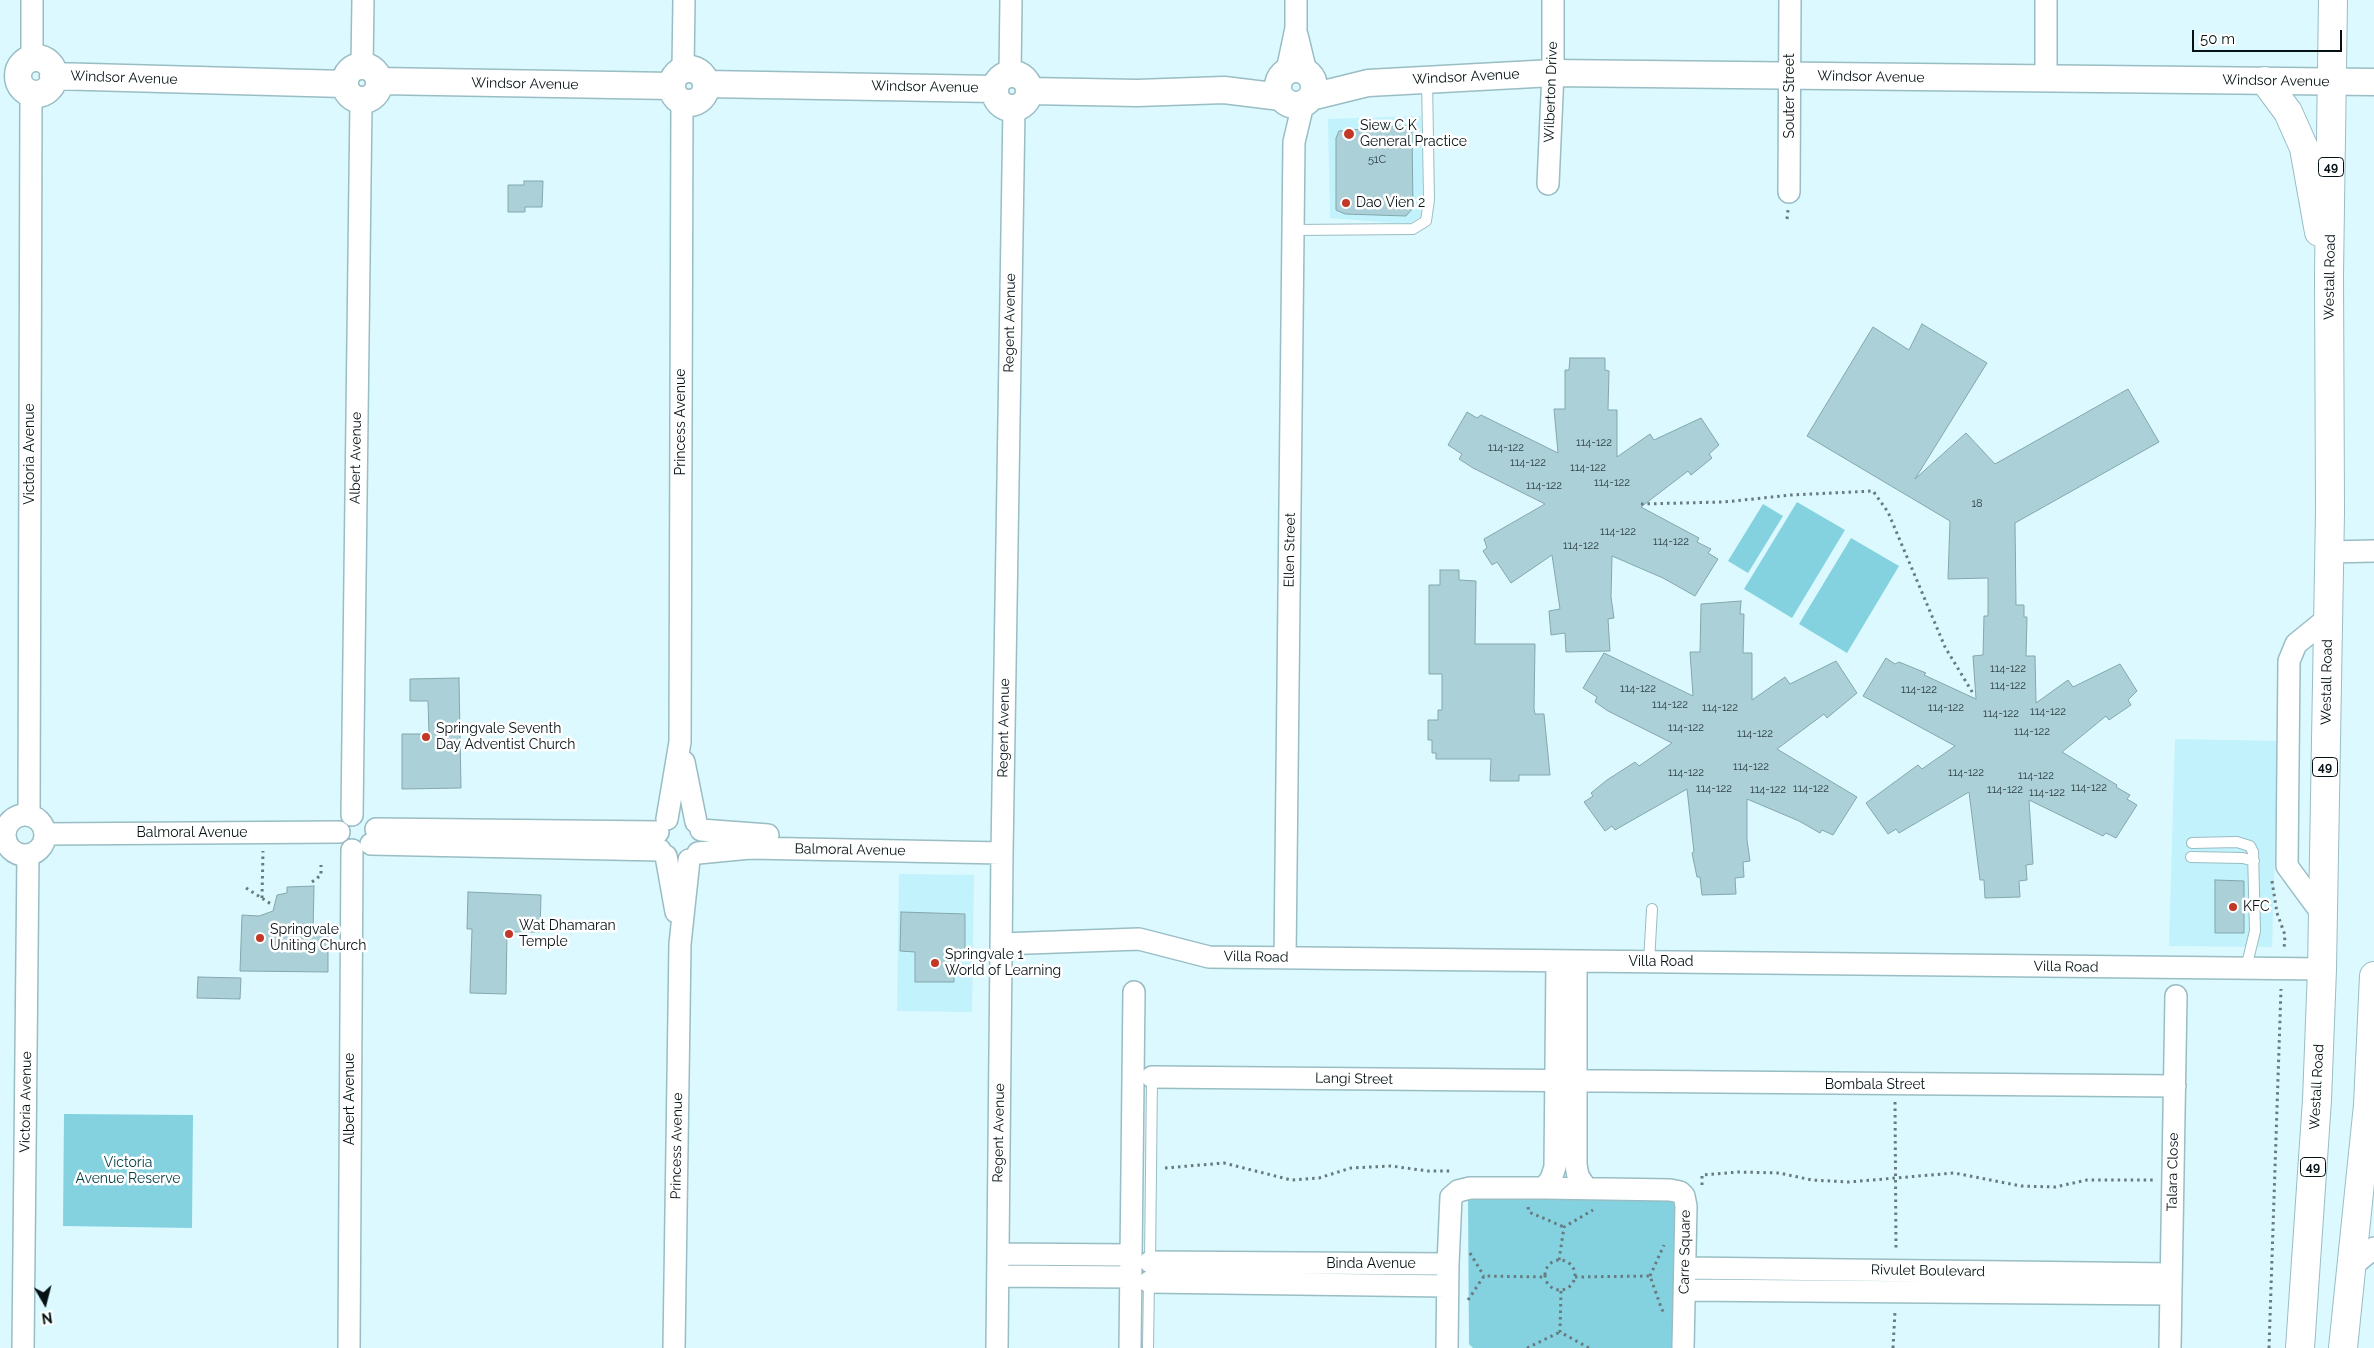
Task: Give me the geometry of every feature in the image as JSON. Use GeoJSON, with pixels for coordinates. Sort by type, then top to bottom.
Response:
{"type":"FeatureCollection","features":[{"type":"Feature","properties":{"kind":"main road","name":"Westall Road"},"geometry":{"type":"LineString","coordinates":[[2300,1348],[2317,1100],[2322,969],[2328,618],[2329,274],[2332,81],[2329,5]]}},
{"type":"Feature","properties":{"kind":"main road"},"geometry":{"type":"LineString","coordinates":[[2265,81],[2288,112],[2304,148],[2314,211],[2329,274]]}},
{"type":"Feature","properties":{"kind":"main road"},"geometry":{"type":"LineString","coordinates":[[2343,1348],[2368,1105],[2374,976]]}},
{"type":"Feature","properties":{"kind":"street","name":"Victoria Avenue"},"geometry":{"type":"LineString","coordinates":[[29,815],[20,75],[32,0]]}},
{"type":"Feature","properties":{"kind":"street","name":"Albert Avenue"},"geometry":{"type":"LineString","coordinates":[[352,815],[363,0]]}},
{"type":"Feature","properties":{"kind":"street","name":"Princess Avenue"},"geometry":{"type":"LineString","coordinates":[[680,944],[663,839],[680,742],[679,86],[684,0]]}},
{"type":"Feature","properties":{"kind":"street"},"geometry":{"type":"LineString","coordinates":[[1011,0],[1002,81],[997,101],[1003,106],[1022,100]]}},
{"type":"Feature","properties":{"kind":"street","name":"Ellen Street"},"geometry":{"type":"LineString","coordinates":[[1285,958],[1296,0]]}},
{"type":"Feature","properties":{"kind":"street","name":"Wilberton Drive"},"geometry":{"type":"LineString","coordinates":[[1548,184],[1553,73],[1553,0]]}},
{"type":"Feature","properties":{"kind":"street","name":"Souter Street"},"geometry":{"type":"LineString","coordinates":[[1789,192],[1790,0]]}},
{"type":"Feature","properties":{"kind":"street"},"geometry":{"type":"LineString","coordinates":[[2046,0],[2046,79]]}},
{"type":"Feature","properties":{"kind":"street","name":"Windsor Avenue"},"geometry":{"type":"LineString","coordinates":[[20,75],[46,62],[53,76],[362,83],[679,86],[688,103],[699,100],[706,90],[706,84],[1002,81]]}},
{"type":"Feature","properties":{"kind":"street","name":"Windsor Avenue"},"geometry":{"type":"LineString","coordinates":[[1022,100],[1553,73],[2374,82]]}},
{"type":"Feature","properties":{"kind":"street","name":"Regent Avenue"},"geometry":{"type":"LineString","coordinates":[[997,1348],[1002,846],[1022,100]]}},
{"type":"Feature","properties":{"kind":"street"},"geometry":{"type":"LineString","coordinates":[[2328,552],[2374,551]]}},
{"type":"Feature","properties":{"kind":"street"},"geometry":{"type":"LineString","coordinates":[[2323,915],[2287,866],[2289,662],[2296,644],[2328,618]]}},
{"type":"Feature","properties":{"kind":"street","name":"Princess Avenue"},"geometry":{"type":"LineString","coordinates":[[680,742],[699,826]]}},
{"type":"Feature","properties":{"kind":"street"},"geometry":{"type":"LineString","coordinates":[[29,815],[40,822],[46,834],[43,846],[28,855],[16,853],[12,850],[3,833],[10,821],[16,817],[29,815]]}},
{"type":"Feature","properties":{"kind":"street"},"geometry":{"type":"LineString","coordinates":[[366,841],[367,816],[352,815],[342,821],[339,832],[342,843],[366,841],[663,839]]}},
{"type":"Feature","properties":{"kind":"street"},"geometry":{"type":"LineString","coordinates":[[682,816],[699,826],[703,842],[694,856],[677,861],[663,839],[682,816]]}},
{"type":"Feature","properties":{"kind":"street","name":"Balmoral Avenue"},"geometry":{"type":"LineString","coordinates":[[699,826],[745,835],[1002,846]]}},
{"type":"Feature","properties":{"kind":"street","name":"Balmoral Avenue"},"geometry":{"type":"LineString","coordinates":[[46,834],[339,832]]}},
{"type":"Feature","properties":{"kind":"street","name":"Albert Avenue"},"geometry":{"type":"LineString","coordinates":[[349,1348],[366,841]]}},
{"type":"Feature","properties":{"kind":"street","name":"Balmoral Avenue"},"geometry":{"type":"LineString","coordinates":[[694,856],[750,848],[1002,846]]}},
{"type":"Feature","properties":{"kind":"street","name":"Victoria Avenue"},"geometry":{"type":"LineString","coordinates":[[23,1348],[28,855]]}},
{"type":"Feature","properties":{"kind":"street","name":"Princess Avenue"},"geometry":{"type":"LineString","coordinates":[[674,1348],[680,944],[694,856]]}},
{"type":"Feature","properties":{"kind":"street","name":"Villa Road"},"geometry":{"type":"LineString","coordinates":[[1001,944],[1140,939],[1209,957],[2322,969]]}},
{"type":"Feature","properties":{"kind":"street"},"geometry":{"type":"LineString","coordinates":[[1544,1188],[1552,1179],[1555,1167],[1566,1082],[1567,962]]}},
{"type":"Feature","properties":{"kind":"street"},"geometry":{"type":"LineString","coordinates":[[1130,1348],[1140,1269],[1134,992]]}},
{"type":"Feature","properties":{"kind":"street","name":"Talara Close"},"geometry":{"type":"LineString","coordinates":[[2170,1348],[2176,996]]}},
{"type":"Feature","properties":{"kind":"street","name":"Langi Street"},"geometry":{"type":"LineString","coordinates":[[1152,1077],[1566,1082]]}},
{"type":"Feature","properties":{"kind":"street"},"geometry":{"type":"LineString","coordinates":[[1566,1082],[1578,1176],[1586,1188]]}},
{"type":"Feature","properties":{"kind":"street","name":"Bombala Street"},"geometry":{"type":"LineString","coordinates":[[1566,1082],[2175,1086]]}},
{"type":"Feature","properties":{"kind":"street","name":"Carre Square"},"geometry":{"type":"LineString","coordinates":[[1447,1348],[1447,1286],[1451,1197],[1454,1193],[1470,1188],[1586,1188],[1680,1192],[1684,1196],[1686,1206],[1683,1348]]}},
{"type":"Feature","properties":{"kind":"street"},"geometry":{"type":"LineString","coordinates":[[2351,1268],[2374,1248]]}},
{"type":"Feature","properties":{"kind":"street","name":"Binda Avenue"},"geometry":{"type":"LineString","coordinates":[[998,1254],[1140,1269],[1294,1274],[1447,1286]]}},
{"type":"Feature","properties":{"kind":"street","name":"Binda Avenue"},"geometry":{"type":"LineString","coordinates":[[1294,1274],[1448,1264]]}},
{"type":"Feature","properties":{"kind":"street","name":"Rivulet Boulevard"},"geometry":{"type":"LineString","coordinates":[[1685,1268],[1896,1281],[2171,1284]]}},
{"type":"Feature","properties":{"kind":"street","name":"Binda Avenue"},"geometry":{"type":"LineString","coordinates":[[998,1276],[1140,1269]]}},
{"type":"Feature","properties":{"kind":"street","name":"Rivulet Boulevard"},"geometry":{"type":"LineString","coordinates":[[1685,1290],[1896,1281]]}},
{"type":"Feature","properties":{"kind":"lane"},"geometry":{"type":"LineString","coordinates":[[1294,230],[1413,229],[1426,221],[1429,200],[1427,79]]}},
{"type":"Feature","properties":{"kind":"lane"},"geometry":{"type":"LineString","coordinates":[[2192,843],[2237,842],[2250,846],[2253,852],[2255,931],[2246,968]]}},
{"type":"Feature","properties":{"kind":"lane"},"geometry":{"type":"LineString","coordinates":[[2191,857],[2243,858],[2254,861]]}},
{"type":"Feature","properties":{"kind":"lane"},"geometry":{"type":"LineString","coordinates":[[1649,962],[1652,909]]}},
{"type":"Feature","properties":{"kind":"lane"},"geometry":{"type":"LineString","coordinates":[[1148,1348],[1140,1269],[1151,1170],[1152,1077]]}},
{"type":"Feature","properties":{"kind":"path"},"geometry":{"type":"LineString","coordinates":[[1641,504],[1724,502],[1791,495],[1874,491],[1888,512],[1945,647],[1974,695]]}},
{"type":"Feature","properties":{"kind":"path"},"geometry":{"type":"LineString","coordinates":[[262,898],[263,832]]}},
{"type":"Feature","properties":{"kind":"path"},"geometry":{"type":"LineString","coordinates":[[312,882],[321,875],[321,865]]}},
{"type":"Feature","properties":{"kind":"path"},"geometry":{"type":"LineString","coordinates":[[246,888],[271,904]]}},
{"type":"Feature","properties":{"kind":"path"},"geometry":{"type":"LineString","coordinates":[[1893,1348],[1896,1281],[1895,1085]]}},
{"type":"Feature","properties":{"kind":"path"},"geometry":{"type":"LineString","coordinates":[[1151,1170],[1224,1163],[1292,1180],[1319,1178],[1351,1168],[1391,1166],[1428,1171],[1456,1171]]}},
{"type":"Feature","properties":{"kind":"path"},"geometry":{"type":"LineString","coordinates":[[1702,1194],[1702,1175],[1738,1172],[1779,1173],[1812,1180],[1849,1182],[1954,1173],[2020,1186],[2055,1187],[2088,1180],[2174,1180]]}},
{"type":"Feature","properties":{"kind":"path"},"geometry":{"type":"LineString","coordinates":[[1522,1188],[1529,1212],[1564,1227]]}},
{"type":"Feature","properties":{"kind":"path"},"geometry":{"type":"LineString","coordinates":[[1564,1227],[1598,1207],[1586,1188]]}},
{"type":"Feature","properties":{"kind":"path"},"geometry":{"type":"LineString","coordinates":[[1559,1260],[1564,1227]]}},
{"type":"Feature","properties":{"kind":"path"},"geometry":{"type":"LineString","coordinates":[[1559,1260],[1569,1263],[1575,1272],[1571,1287],[1561,1291],[1551,1288],[1544,1276],[1547,1266],[1559,1260]]}},
{"type":"Feature","properties":{"kind":"path"},"geometry":{"type":"LineString","coordinates":[[1447,1312],[1471,1298],[1484,1276],[1544,1276]]}},
{"type":"Feature","properties":{"kind":"path"},"geometry":{"type":"LineString","coordinates":[[1575,1277],[1650,1276],[1662,1310],[1684,1315]]}},
{"type":"Feature","properties":{"kind":"path"},"geometry":{"type":"LineString","coordinates":[[1560,1332],[1561,1291]]}},
{"type":"Feature","properties":{"kind":"path"},"geometry":{"type":"LineString","coordinates":[[1526,1348],[1560,1332]]}},
{"type":"Feature","properties":{"kind":"path"},"geometry":{"type":"LineString","coordinates":[[1560,1332],[1589,1348]]}},
{"type":"Feature","properties":{"kind":"shaded area"},"geometry":{"type":"Polygon","coordinates":[[[1421,116],[1423,216],[1408,224],[1330,218],[1328,119],[1421,116]]]}},
{"type":"Feature","properties":{"kind":"shaded area"},"geometry":{"type":"Polygon","coordinates":[[[2175,739],[2278,741],[2272,947],[2169,946],[2175,739]]]}},
{"type":"Feature","properties":{"kind":"shaded area","name":"Springvale 1 World of Learning"},"geometry":{"type":"Polygon","coordinates":[[[899,874],[974,875],[972,1012],[897,1011],[899,874]]]}},
{"type":"Feature","properties":{"kind":"green space"},"geometry":{"type":"Polygon","coordinates":[[[1797,502],[1845,530],[1792,618],[1744,589],[1797,502]]]}},
{"type":"Feature","properties":{"kind":"green space"},"geometry":{"type":"Polygon","coordinates":[[[1763,504],[1783,516],[1748,573],[1728,561],[1763,504]]]}},
{"type":"Feature","properties":{"kind":"green space"},"geometry":{"type":"Polygon","coordinates":[[[1851,538],[1899,566],[1847,653],[1799,624],[1851,538]]]}},
{"type":"Feature","properties":{"kind":"green space","name":"Victoria Avenue Reserve"},"geometry":{"type":"Polygon","coordinates":[[[64,1114],[193,1115],[192,1228],[63,1226],[64,1114]]]}},
{"type":"Feature","properties":{"kind":"green space"},"geometry":{"type":"Polygon","coordinates":[[[1478,1193],[1675,1197],[1683,1206],[1678,1348],[1473,1348],[1469,1344],[1468,1199],[1478,1193]]]}},
{"type":"Feature","properties":{"kind":"building"},"geometry":{"type":"Polygon","coordinates":[[[1410,125],[1412,133],[1413,208],[1406,216],[1345,214],[1336,210],[1336,138],[1339,131],[1410,125]]]}},
{"type":"Feature","properties":{"kind":"building"},"geometry":{"type":"Polygon","coordinates":[[[524,181],[543,181],[542,207],[525,207],[525,212],[508,212],[508,185],[524,185],[524,181]]]}},
{"type":"Feature","properties":{"kind":"building"},"geometry":{"type":"Polygon","coordinates":[[[1922,324],[1987,363],[1915,479],[1966,433],[1995,464],[2128,389],[2159,442],[2015,523],[2016,605],[2024,605],[2024,617],[2027,617],[2026,656],[2035,656],[2036,703],[2068,680],[2073,687],[2120,664],[2137,691],[2128,700],[2131,705],[2109,720],[2106,716],[2062,752],[2117,785],[2116,787],[2130,795],[2127,799],[2137,805],[2116,838],[2106,833],[2103,836],[2029,800],[2033,864],[2026,865],[2027,880],[2019,881],[2020,897],[1985,898],[1984,880],[1980,880],[1969,792],[1899,833],[1896,829],[1888,834],[1866,803],[1918,765],[1922,769],[1955,746],[1863,696],[1886,658],[1895,664],[1899,662],[1926,673],[1924,675],[1976,699],[1973,656],[1983,655],[1984,616],[1988,616],[1988,578],[1948,579],[1950,521],[1807,436],[1873,327],[1909,350],[1922,324]]]}},
{"type":"Feature","properties":{"kind":"building"},"geometry":{"type":"Polygon","coordinates":[[[1570,358],[1605,358],[1605,370],[1609,371],[1608,410],[1617,410],[1617,457],[1650,434],[1654,440],[1701,418],[1719,445],[1709,454],[1712,458],[1691,475],[1688,471],[1641,507],[1699,538],[1697,542],[1711,549],[1708,553],[1718,559],[1695,596],[1663,578],[1612,556],[1611,597],[1614,618],[1608,619],[1610,651],[1566,652],[1565,633],[1551,635],[1549,611],[1560,609],[1552,555],[1511,583],[1497,562],[1492,565],[1483,551],[1487,548],[1484,539],[1545,504],[1473,468],[1459,459],[1462,454],[1448,445],[1467,412],[1477,418],[1481,415],[1558,453],[1554,409],[1565,409],[1565,370],[1569,370],[1570,358]]]}},
{"type":"Feature","properties":{"kind":"building"},"geometry":{"type":"Polygon","coordinates":[[[1440,570],[1459,570],[1459,580],[1476,581],[1475,644],[1535,644],[1534,709],[1535,714],[1544,714],[1550,775],[1519,775],[1519,781],[1490,781],[1491,759],[1436,759],[1436,753],[1432,753],[1432,740],[1428,740],[1428,720],[1438,720],[1438,710],[1442,710],[1442,674],[1429,674],[1429,585],[1440,585],[1440,570]]]}},
{"type":"Feature","properties":{"kind":"building"},"geometry":{"type":"Polygon","coordinates":[[[1741,601],[1740,614],[1744,614],[1743,653],[1752,653],[1752,700],[1785,677],[1790,684],[1836,661],[1857,693],[1827,718],[1824,714],[1777,749],[1857,797],[1833,835],[1822,830],[1820,833],[1799,821],[1747,799],[1747,840],[1750,861],[1743,862],[1744,877],[1735,878],[1736,894],[1702,895],[1700,877],[1697,877],[1692,853],[1694,852],[1687,789],[1615,830],[1612,826],[1605,831],[1584,802],[1593,796],[1591,793],[1607,780],[1635,762],[1639,766],[1672,743],[1608,711],[1595,702],[1597,697],[1583,688],[1604,653],[1693,696],[1690,652],[1700,652],[1701,604],[1741,601]]]}},
{"type":"Feature","properties":{"kind":"building"},"geometry":{"type":"Polygon","coordinates":[[[459,678],[461,788],[402,789],[402,734],[429,734],[428,701],[410,701],[410,679],[459,678]]]}},
{"type":"Feature","properties":{"kind":"building"},"geometry":{"type":"Polygon","coordinates":[[[2215,880],[2244,881],[2244,933],[2215,933],[2215,880]]]}},
{"type":"Feature","properties":{"kind":"building"},"geometry":{"type":"Polygon","coordinates":[[[314,886],[313,933],[328,932],[328,972],[240,971],[242,915],[259,916],[273,911],[277,895],[287,893],[287,887],[314,886]]]}},
{"type":"Feature","properties":{"kind":"building"},"geometry":{"type":"Polygon","coordinates":[[[468,892],[541,895],[540,932],[507,932],[506,994],[470,993],[472,929],[467,929],[468,892]]]}},
{"type":"Feature","properties":{"kind":"building"},"geometry":{"type":"Polygon","coordinates":[[[901,912],[965,914],[965,953],[954,953],[954,982],[915,982],[915,952],[900,951],[901,912]]]}},
{"type":"Feature","properties":{"kind":"building"},"geometry":{"type":"Polygon","coordinates":[[[198,977],[241,978],[240,999],[197,998],[198,977]]]}},
{"type":"Feature","properties":{"kind":"place","name":"Siew C K General Practice"},"geometry":{"type":"Point","coordinates":[1349,134]}},
{"type":"Feature","properties":{"kind":"place","name":"Dao Vien 2"},"geometry":{"type":"Point","coordinates":[1346,203]}},
{"type":"Feature","properties":{"kind":"place","name":"Springvale Seventh Day Adventist Church"},"geometry":{"type":"Point","coordinates":[426,737]}},
{"type":"Feature","properties":{"kind":"place","name":"KFC"},"geometry":{"type":"Point","coordinates":[2233,907]}},
{"type":"Feature","properties":{"kind":"place","name":"Wat Dhamaran Temple"},"geometry":{"type":"Point","coordinates":[509,934]}},
{"type":"Feature","properties":{"kind":"place","name":"Springvale Uniting Church"},"geometry":{"type":"Point","coordinates":[260,938]}},
{"type":"Feature","properties":{"kind":"place","name":"Springvale 1 World of Learning"},"geometry":{"type":"Point","coordinates":[935,963]}}]}
